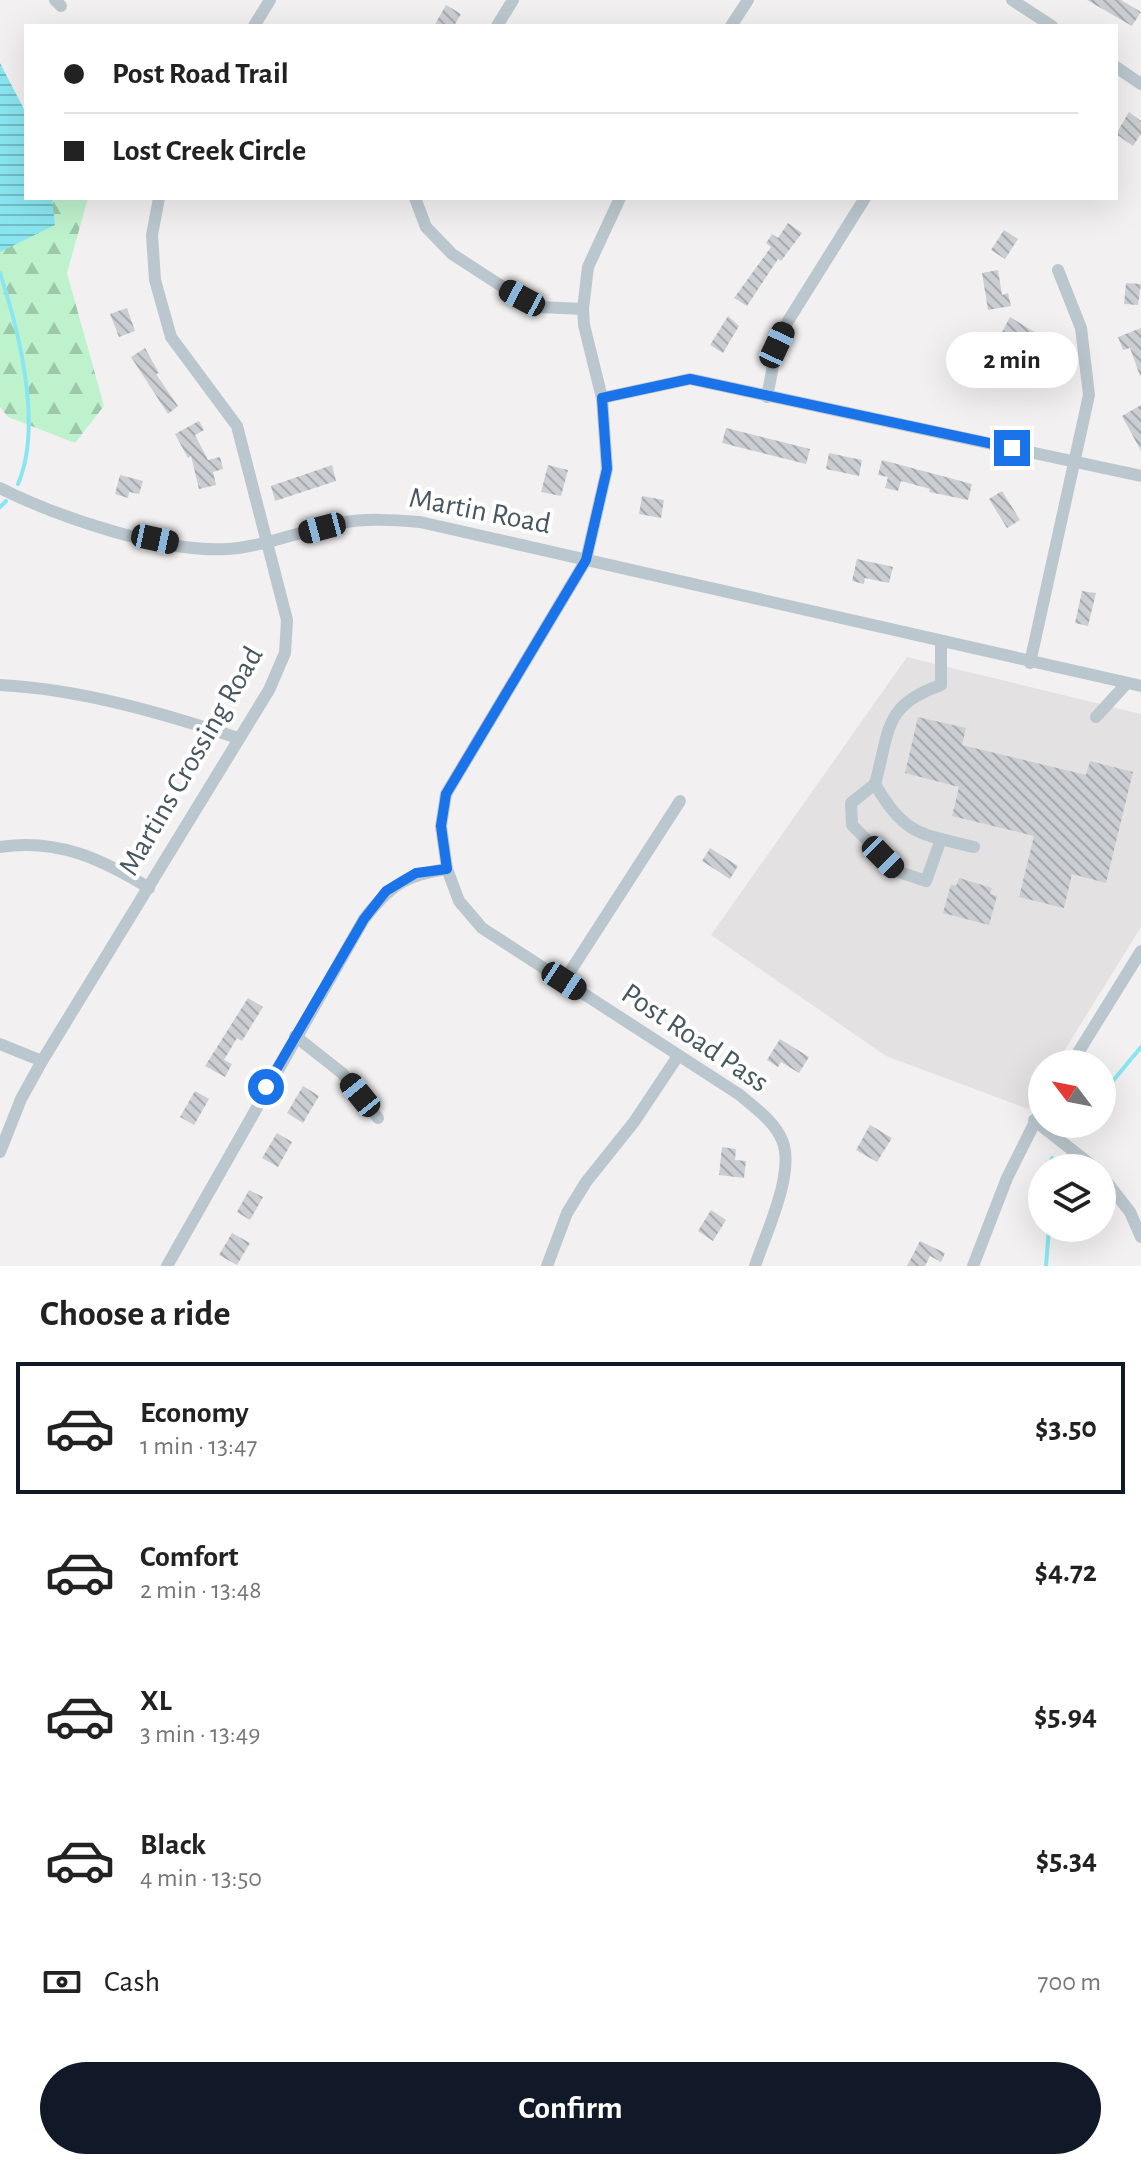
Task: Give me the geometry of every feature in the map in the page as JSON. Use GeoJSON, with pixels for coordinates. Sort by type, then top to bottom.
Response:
{"type":"FeatureCollection","features":[{"type":"Feature","properties":{"kind":"street"},"geometry":{"type":"LineString","coordinates":[[255,24],[270,0]]}},
{"type":"Feature","properties":{"kind":"street"},"geometry":{"type":"LineString","coordinates":[[498,24],[513,0]]}},
{"type":"Feature","properties":{"kind":"street"},"geometry":{"type":"LineString","coordinates":[[732,24],[748,0]]}},
{"type":"Feature","properties":{"kind":"street"},"geometry":{"type":"LineString","coordinates":[[1012,0],[1049,24]]}},
{"type":"Feature","properties":{"kind":"street"},"geometry":{"type":"LineString","coordinates":[[1118,68],[1141,84]]}},
{"type":"Feature","properties":{"kind":"street","name":"Martins Crossing Road"},"geometry":{"type":"LineString","coordinates":[[0,1152],[21,1099],[42,1061],[269,690],[285,653],[287,620],[237,426],[171,337],[155,280],[152,235],[159,200]]}},
{"type":"Feature","properties":{"kind":"street"},"geometry":{"type":"LineString","coordinates":[[416,200],[426,227],[452,254],[539,307],[583,309]]}},
{"type":"Feature","properties":{"kind":"street","name":"Post Road Pass"},"geometry":{"type":"LineString","coordinates":[[619,200],[588,267],[583,309],[602,398],[607,469],[586,560],[446,794],[441,826],[447,869],[459,901],[482,928],[740,1095],[769,1119],[784,1143],[784,1173],[778,1203],[755,1266]]}},
{"type":"Feature","properties":{"kind":"street"},"geometry":{"type":"LineString","coordinates":[[767,397],[777,345],[788,321],[864,200]]}},
{"type":"Feature","properties":{"kind":"street"},"geometry":{"type":"LineString","coordinates":[[1030,663],[1089,395],[1081,328],[1058,270]]}},
{"type":"Feature","properties":{"kind":"street"},"geometry":{"type":"LineString","coordinates":[[602,398],[690,379],[1141,476]]}},
{"type":"Feature","properties":{"kind":"street","name":"Martin Road"},"geometry":{"type":"LineString","coordinates":[[0,488],[65,516],[180,545],[229,549],[266,543],[340,523],[393,520],[482,534],[941,643],[1141,686]]}},
{"type":"Feature","properties":{"kind":"street"},"geometry":{"type":"LineString","coordinates":[[941,643],[941,685],[912,695],[895,712],[875,784],[851,803],[852,825],[899,872],[926,881],[941,839]]}},
{"type":"Feature","properties":{"kind":"street"},"geometry":{"type":"LineString","coordinates":[[1096,717],[1127,683]]}},
{"type":"Feature","properties":{"kind":"street"},"geometry":{"type":"LineString","coordinates":[[0,685],[27,686],[172,716],[238,738]]}},
{"type":"Feature","properties":{"kind":"street"},"geometry":{"type":"LineString","coordinates":[[875,784],[894,817],[925,835],[974,847]]}},
{"type":"Feature","properties":{"kind":"street"},"geometry":{"type":"LineString","coordinates":[[564,981],[680,801]]}},
{"type":"Feature","properties":{"kind":"street"},"geometry":{"type":"LineString","coordinates":[[0,847],[49,846],[78,850],[107,862],[149,888]]}},
{"type":"Feature","properties":{"kind":"street"},"geometry":{"type":"LineString","coordinates":[[167,1266],[364,919],[386,891],[416,873],[447,869]]}},
{"type":"Feature","properties":{"kind":"street"},"geometry":{"type":"LineString","coordinates":[[1080,1050],[1141,951]]}},
{"type":"Feature","properties":{"kind":"street"},"geometry":{"type":"LineString","coordinates":[[295,1036],[342,1073],[378,1118]]}},
{"type":"Feature","properties":{"kind":"street"},"geometry":{"type":"LineString","coordinates":[[0,1044],[42,1061]]}},
{"type":"Feature","properties":{"kind":"street"},"geometry":{"type":"LineString","coordinates":[[547,1266],[567,1213],[586,1182],[634,1122],[678,1056]]}},
{"type":"Feature","properties":{"kind":"street"},"geometry":{"type":"LineString","coordinates":[[973,1266],[1007,1178],[1028,1135]]}},
{"type":"Feature","properties":{"kind":"street"},"geometry":{"type":"LineString","coordinates":[[1063,1138],[1080,1154]]}},
{"type":"Feature","properties":{"kind":"street"},"geometry":{"type":"LineString","coordinates":[[1116,1194],[1130,1212],[1141,1237]]}},
{"type":"Feature","properties":{"kind":"shaded area"},"geometry":{"type":"Polygon","coordinates":[[[907,657],[1141,714],[1141,927],[1065,1050],[1028,1050],[1028,1109],[886,1056],[711,935],[907,657]]]}},
{"type":"Feature","properties":{"kind":"green space"},"geometry":{"type":"Polygon","coordinates":[[[0,71],[24,200],[87,200],[67,273],[104,406],[75,443],[8,417],[0,407],[0,71]]]}},
{"type":"Feature","properties":{"kind":"water"},"geometry":{"type":"Polygon","coordinates":[[[0,63],[24,109],[24,200],[52,200],[55,225],[0,252],[0,63]]]}},
{"type":"Feature","properties":{"kind":"building"},"geometry":{"type":"Polygon","coordinates":[[[1087,0],[1121,0],[1141,12],[1132,26],[1087,0]]]}},
{"type":"Feature","properties":{"kind":"building"},"geometry":{"type":"Polygon","coordinates":[[[446,5],[461,14],[455,24],[435,24],[446,5]]]}},
{"type":"Feature","properties":{"kind":"building"},"geometry":{"type":"Polygon","coordinates":[[[1129,112],[1141,121],[1141,134],[1133,146],[1118,135],[1129,112]]]}},
{"type":"Feature","properties":{"kind":"building"},"geometry":{"type":"Polygon","coordinates":[[[788,223],[802,233],[781,261],[778,259],[747,306],[734,298],[771,247],[766,243],[772,234],[778,238],[788,223]]]}},
{"type":"Feature","properties":{"kind":"building"},"geometry":{"type":"Polygon","coordinates":[[[1004,230],[1018,239],[1005,259],[991,250],[1004,230]]]}},
{"type":"Feature","properties":{"kind":"building"},"geometry":{"type":"Polygon","coordinates":[[[998,270],[1002,295],[1008,293],[1011,306],[988,310],[982,273],[998,270]]]}},
{"type":"Feature","properties":{"kind":"building"},"geometry":{"type":"Polygon","coordinates":[[[1126,283],[1141,284],[1138,305],[1124,304],[1126,283]]]}},
{"type":"Feature","properties":{"kind":"building"},"geometry":{"type":"Polygon","coordinates":[[[127,308],[135,331],[119,337],[110,314],[127,308]]]}},
{"type":"Feature","properties":{"kind":"building"},"geometry":{"type":"Polygon","coordinates":[[[728,316],[739,326],[723,353],[710,345],[728,316]]]}},
{"type":"Feature","properties":{"kind":"building"},"geometry":{"type":"Polygon","coordinates":[[[1010,317],[1041,336],[1030,354],[1000,336],[1010,317]]]}},
{"type":"Feature","properties":{"kind":"building"},"geometry":{"type":"Polygon","coordinates":[[[1141,328],[1140,376],[1130,348],[1123,350],[1118,337],[1141,328]]]}},
{"type":"Feature","properties":{"kind":"building"},"geometry":{"type":"Polygon","coordinates":[[[145,348],[159,373],[156,374],[178,406],[168,414],[131,357],[145,348]]]}},
{"type":"Feature","properties":{"kind":"building"},"geometry":{"type":"Polygon","coordinates":[[[1141,405],[1141,451],[1122,416],[1141,405]]]}},
{"type":"Feature","properties":{"kind":"building"},"geometry":{"type":"Polygon","coordinates":[[[199,421],[204,430],[195,435],[208,460],[220,457],[223,469],[213,472],[216,485],[199,489],[191,456],[188,458],[175,434],[199,421]]]}},
{"type":"Feature","properties":{"kind":"building"},"geometry":{"type":"Polygon","coordinates":[[[726,428],[810,449],[806,464],[722,443],[726,428]]]}},
{"type":"Feature","properties":{"kind":"building"},"geometry":{"type":"Polygon","coordinates":[[[829,453],[862,460],[859,476],[826,469],[829,453]]]}},
{"type":"Feature","properties":{"kind":"building"},"geometry":{"type":"Polygon","coordinates":[[[882,460],[972,484],[968,500],[929,492],[930,489],[901,481],[898,491],[885,488],[888,477],[878,475],[882,460]]]}},
{"type":"Feature","properties":{"kind":"building"},"geometry":{"type":"Polygon","coordinates":[[[332,465],[336,481],[275,501],[271,486],[332,465]]]}},
{"type":"Feature","properties":{"kind":"building"},"geometry":{"type":"Polygon","coordinates":[[[548,465],[568,470],[561,496],[541,492],[548,465]]]}},
{"type":"Feature","properties":{"kind":"building"},"geometry":{"type":"Polygon","coordinates":[[[120,475],[143,481],[139,494],[129,492],[128,498],[115,494],[120,475]]]}},
{"type":"Feature","properties":{"kind":"building"},"geometry":{"type":"Polygon","coordinates":[[[1002,491],[1020,520],[1007,528],[989,499],[1002,491]]]}},
{"type":"Feature","properties":{"kind":"building"},"geometry":{"type":"Polygon","coordinates":[[[642,496],[664,500],[661,518],[639,514],[642,496]]]}},
{"type":"Feature","properties":{"kind":"building"},"geometry":{"type":"Polygon","coordinates":[[[857,559],[893,567],[889,583],[865,578],[864,584],[852,581],[857,559]]]}},
{"type":"Feature","properties":{"kind":"building"},"geometry":{"type":"Polygon","coordinates":[[[1082,591],[1096,593],[1088,626],[1075,623],[1082,591]]]}},
{"type":"Feature","properties":{"kind":"building"},"geometry":{"type":"Polygon","coordinates":[[[918,717],[966,728],[962,745],[1086,775],[1090,761],[1133,772],[1106,883],[1072,874],[1064,908],[1019,897],[1034,836],[952,816],[959,787],[905,773],[918,717]]]}},
{"type":"Feature","properties":{"kind":"building"},"geometry":{"type":"Polygon","coordinates":[[[710,848],[738,866],[730,879],[702,861],[710,848]]]}},
{"type":"Feature","properties":{"kind":"building"},"geometry":{"type":"Polygon","coordinates":[[[959,878],[992,888],[990,894],[997,896],[989,925],[943,913],[951,884],[956,886],[959,878]]]}},
{"type":"Feature","properties":{"kind":"building"},"geometry":{"type":"Polygon","coordinates":[[[248,998],[263,1007],[242,1041],[237,1038],[224,1060],[232,1064],[225,1077],[205,1066],[248,998]]]}},
{"type":"Feature","properties":{"kind":"building"},"geometry":{"type":"Polygon","coordinates":[[[780,1039],[809,1057],[799,1073],[781,1062],[778,1067],[767,1060],[780,1039]]]}},
{"type":"Feature","properties":{"kind":"building"},"geometry":{"type":"Polygon","coordinates":[[[303,1086],[319,1096],[303,1123],[287,1113],[303,1086]]]}},
{"type":"Feature","properties":{"kind":"building"},"geometry":{"type":"Polygon","coordinates":[[[195,1091],[209,1099],[194,1125],[180,1117],[195,1091]]]}},
{"type":"Feature","properties":{"kind":"building"},"geometry":{"type":"Polygon","coordinates":[[[870,1125],[892,1138],[877,1162],[856,1150],[870,1125]]]}},
{"type":"Feature","properties":{"kind":"building"},"geometry":{"type":"Polygon","coordinates":[[[277,1133],[292,1142],[278,1167],[262,1158],[277,1133]]]}},
{"type":"Feature","properties":{"kind":"building"},"geometry":{"type":"Polygon","coordinates":[[[722,1147],[736,1149],[735,1160],[746,1161],[744,1178],[719,1175],[722,1147]]]}},
{"type":"Feature","properties":{"kind":"building"},"geometry":{"type":"Polygon","coordinates":[[[249,1190],[263,1197],[250,1220],[237,1212],[249,1190]]]}},
{"type":"Feature","properties":{"kind":"building"},"geometry":{"type":"Polygon","coordinates":[[[711,1210],[726,1220],[713,1241],[698,1231],[711,1210]]]}},
{"type":"Feature","properties":{"kind":"building"},"geometry":{"type":"Polygon","coordinates":[[[232,1233],[250,1243],[237,1265],[219,1255],[232,1233]]]}},
{"type":"Feature","properties":{"kind":"building"},"geometry":{"type":"Polygon","coordinates":[[[920,1241],[945,1253],[941,1262],[930,1256],[925,1266],[907,1266],[920,1241]]]}},
{"type":"Feature","properties":{"kind":"waterway"},"geometry":{"type":"LineString","coordinates":[[0,273],[26,378],[28,435],[18,484]]}},
{"type":"Feature","properties":{"kind":"waterway"},"geometry":{"type":"LineString","coordinates":[[0,507],[6,501]]}},
{"type":"Feature","properties":{"kind":"waterway"},"geometry":{"type":"LineString","coordinates":[[1116,1077],[1141,1047]]}},
{"type":"Feature","properties":{"kind":"waterway"},"geometry":{"type":"LineString","coordinates":[[1046,1266],[1048,1242]]}},
{"type":"Feature","properties":{"kind":"route"},"geometry":{"type":"LineString","coordinates":[[266,1087],[364,919],[386,891],[416,873],[447,869],[441,826],[446,794],[586,560],[607,469],[602,398],[690,379],[1012,448]]}}]}
